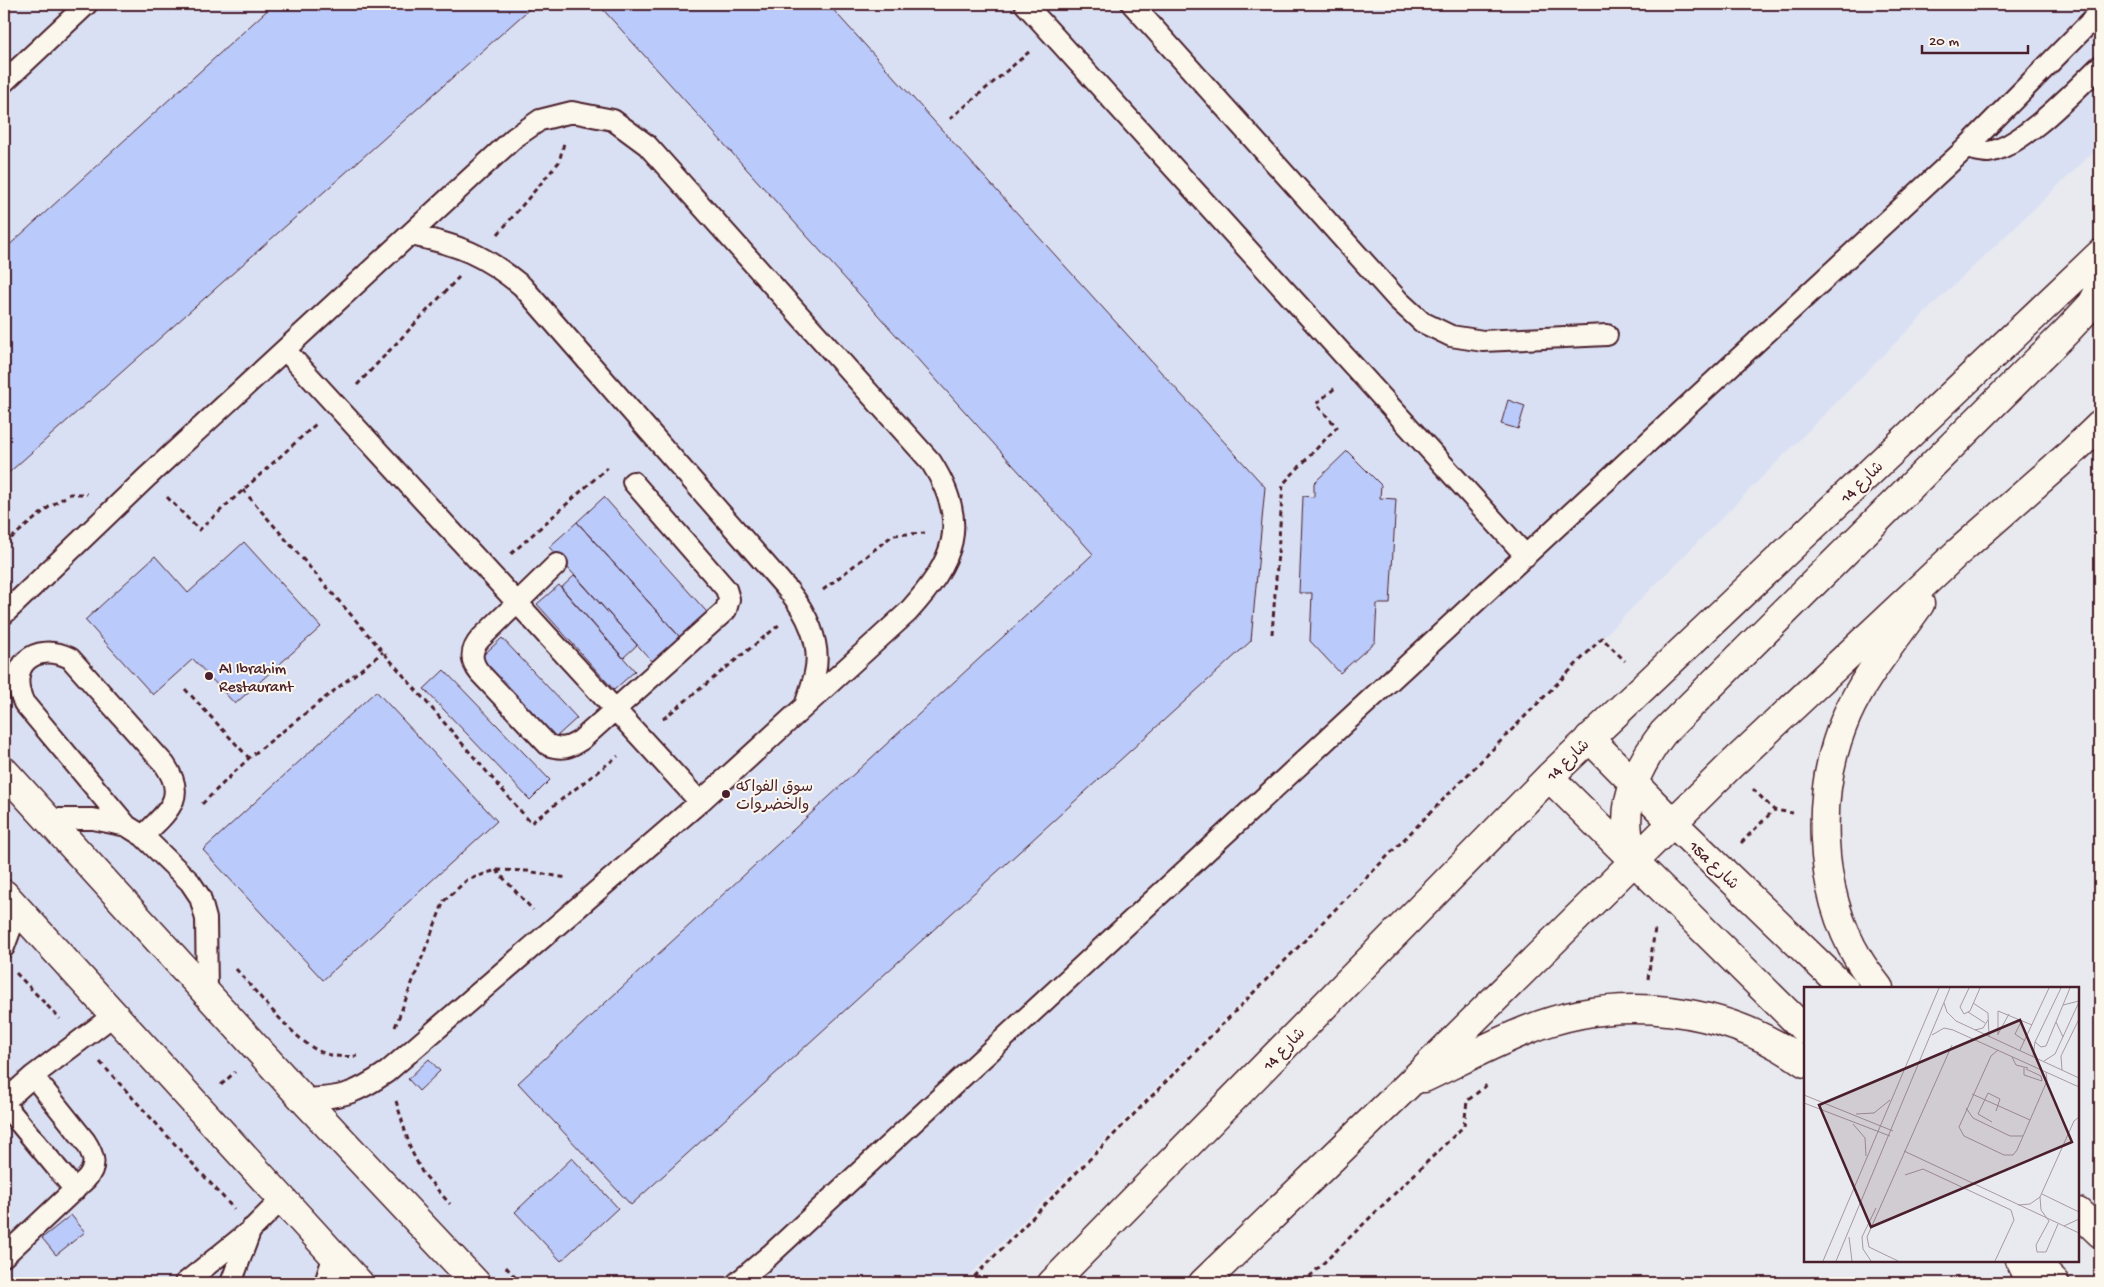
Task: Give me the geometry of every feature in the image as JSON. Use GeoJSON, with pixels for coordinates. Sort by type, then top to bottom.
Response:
{"type":"FeatureCollection","features":[{"type":"Feature","properties":{"kind":"main road","name":"شارع 14"},"geometry":{"type":"LineString","coordinates":[[1052,1283],[1548,776],[2100,254]]}},
{"type":"Feature","properties":{"kind":"main road"},"geometry":{"type":"LineString","coordinates":[[1634,860],[1628,833],[1628,808],[1633,784],[1645,757],[1663,733],[2067,331],[2092,304],[2100,289]]}},
{"type":"Feature","properties":{"kind":"main road"},"geometry":{"type":"LineString","coordinates":[[1203,1283],[1407,1086],[1672,822],[1956,554],[2071,453],[2100,425]]}},
{"type":"Feature","properties":{"kind":"main road"},"geometry":{"type":"LineString","coordinates":[[1878,987],[1859,959],[1838,913],[1826,864],[1824,819],[1831,763],[1847,715],[1872,671],[1956,554]]}},
{"type":"Feature","properties":{"kind":"main road","name":"15a شارع"},"geometry":{"type":"LineString","coordinates":[[1588,738],[1843,987]]}},
{"type":"Feature","properties":{"kind":"main road"},"geometry":{"type":"LineString","coordinates":[[4,770],[303,1099],[476,1283]]}},
{"type":"Feature","properties":{"kind":"main road"},"geometry":{"type":"LineString","coordinates":[[1548,776],[1804,1029]]}},
{"type":"Feature","properties":{"kind":"main road"},"geometry":{"type":"LineString","coordinates":[[11,902],[360,1283]]}},
{"type":"Feature","properties":{"kind":"main road"},"geometry":{"type":"LineString","coordinates":[[1407,1086],[1527,1030],[1565,1018],[1604,1011],[1644,1009],[1683,1013],[1723,1022],[1760,1036],[1804,1062]]}},
{"type":"Feature","properties":{"kind":"main road"},"geometry":{"type":"LineString","coordinates":[[2079,1213],[2100,1233]]}},
{"type":"Feature","properties":{"kind":"main road"},"geometry":{"type":"LineString","coordinates":[[2034,1262],[2055,1283]]}},
{"type":"Feature","properties":{"kind":"lane"},"geometry":{"type":"LineString","coordinates":[[4,82],[87,4]]}},
{"type":"Feature","properties":{"kind":"lane"},"geometry":{"type":"LineString","coordinates":[[1025,4],[1526,556]]}},
{"type":"Feature","properties":{"kind":"lane"},"geometry":{"type":"LineString","coordinates":[[1132,4],[1392,293],[1422,322],[1451,336],[1484,341],[1607,335]]}},
{"type":"Feature","properties":{"kind":"lane"},"geometry":{"type":"LineString","coordinates":[[737,1283],[770,1255],[1966,148],[2100,12]]}},
{"type":"Feature","properties":{"kind":"lane"},"geometry":{"type":"LineString","coordinates":[[1966,148],[1987,152],[2008,146],[2027,133],[2100,66]]}},
{"type":"Feature","properties":{"kind":"lane"},"geometry":{"type":"LineString","coordinates":[[4,614],[147,477],[286,351],[514,138],[540,120],[572,112],[613,120],[647,145],[931,462],[945,483],[952,507],[953,532],[947,561],[931,586],[908,612],[806,703],[700,802],[387,1072],[362,1089],[333,1098],[303,1099]]}},
{"type":"Feature","properties":{"kind":"lane"},"geometry":{"type":"LineString","coordinates":[[411,235],[447,242],[480,256],[522,286],[801,606],[814,638],[815,646],[816,671],[806,703]]}},
{"type":"Feature","properties":{"kind":"lane"},"geometry":{"type":"LineString","coordinates":[[286,351],[700,802]]}},
{"type":"Feature","properties":{"kind":"lane"},"geometry":{"type":"LineString","coordinates":[[557,564],[516,602],[474,646],[471,656],[474,666],[480,673],[548,745],[559,749],[576,744],[726,610],[729,599],[726,589],[633,482]]}},
{"type":"Feature","properties":{"kind":"lane"},"geometry":{"type":"LineString","coordinates":[[135,831],[173,803],[176,790],[173,776],[166,765],[70,658],[58,652],[45,651],[32,656],[22,666],[18,678],[18,691],[24,703],[135,831],[190,882],[200,897],[206,919],[208,939],[207,992]]}},
{"type":"Feature","properties":{"kind":"lane"},"geometry":{"type":"LineString","coordinates":[[47,819],[93,819],[135,831]]}},
{"type":"Feature","properties":{"kind":"lane"},"geometry":{"type":"LineString","coordinates":[[4,947],[11,902]]}},
{"type":"Feature","properties":{"kind":"lane"},"geometry":{"type":"LineString","coordinates":[[75,1190],[4,1103],[33,1076],[114,1014]]}},
{"type":"Feature","properties":{"kind":"lane"},"geometry":{"type":"LineString","coordinates":[[4,1256],[75,1190],[92,1171],[94,1161],[91,1151],[33,1076]]}},
{"type":"Feature","properties":{"kind":"lane"},"geometry":{"type":"LineString","coordinates":[[185,1283],[252,1228],[282,1199]]}},
{"type":"Feature","properties":{"kind":"lane"},"geometry":{"type":"LineString","coordinates":[[231,1283],[252,1228]]}},
{"type":"Feature","properties":{"kind":"lane"},"geometry":{"type":"LineString","coordinates":[[325,1283],[334,1255]]}},
{"type":"Feature","properties":{"kind":"lane"},"geometry":{"type":"LineString","coordinates":[[2016,1262],[2027,1283]]}},
{"type":"Feature","properties":{"kind":"path"},"geometry":{"type":"LineString","coordinates":[[950,119],[1050,33]]}},
{"type":"Feature","properties":{"kind":"path"},"geometry":{"type":"LineString","coordinates":[[147,477],[199,530],[337,406],[480,256],[559,162],[572,112]]}},
{"type":"Feature","properties":{"kind":"path"},"geometry":{"type":"LineString","coordinates":[[1272,634],[1283,484],[1337,427],[1316,404]]}},
{"type":"Feature","properties":{"kind":"path"},"geometry":{"type":"LineString","coordinates":[[490,573],[613,463]]}},
{"type":"Feature","properties":{"kind":"path"},"geometry":{"type":"LineString","coordinates":[[200,806],[249,758],[383,652]]}},
{"type":"Feature","properties":{"kind":"path"},"geometry":{"type":"LineString","coordinates":[[185,689],[249,758]]}},
{"type":"Feature","properties":{"kind":"path"},"geometry":{"type":"LineString","coordinates":[[390,1032],[395,1026],[444,901],[467,880],[496,870],[527,872],[605,884]]}},
{"type":"Feature","properties":{"kind":"path"},"geometry":{"type":"LineString","coordinates":[[496,870],[552,930]]}},
{"type":"Feature","properties":{"kind":"path"},"geometry":{"type":"LineString","coordinates":[[208,939],[299,1038],[317,1051],[339,1058],[361,1056],[376,1061],[387,1072],[410,1150],[422,1172],[450,1205]]}},
{"type":"Feature","properties":{"kind":"path"},"geometry":{"type":"LineString","coordinates":[[10,966],[252,1228]]}},
{"type":"Feature","properties":{"kind":"path"},"geometry":{"type":"LineString","coordinates":[[167,1134],[288,1026]]}},
{"type":"Feature","properties":{"kind":"path"},"geometry":{"type":"LineString","coordinates":[[501,1262],[520,1283]]}},
{"type":"Feature","properties":{"kind":"shaded area","name":"سوق الفواكه والخضروات"},"geometry":{"type":"Polygon","coordinates":[[[4,4],[2100,4],[2100,146],[1934,304],[962,1283],[4,1283],[4,4]]]}},
{"type":"Feature","properties":{"kind":"building"},"geometry":{"type":"Polygon","coordinates":[[[274,4],[535,4],[4,477],[4,250],[274,4]]]}},
{"type":"Feature","properties":{"kind":"building"},"geometry":{"type":"Polygon","coordinates":[[[598,4],[828,4],[1265,487],[1251,641],[631,1205],[518,1083],[1093,554],[598,4]]]}},
{"type":"Feature","properties":{"kind":"building"},"geometry":{"type":"Polygon","coordinates":[[[1508,400],[1525,406],[1518,429],[1501,424],[1508,400]]]}},
{"type":"Feature","properties":{"kind":"building"},"geometry":{"type":"Polygon","coordinates":[[[1347,451],[1381,485],[1380,498],[1396,499],[1390,604],[1377,604],[1375,642],[1340,673],[1310,641],[1312,593],[1299,593],[1303,496],[1314,497],[1314,483],[1347,451]]]}},
{"type":"Feature","properties":{"kind":"building"},"geometry":{"type":"Polygon","coordinates":[[[604,497],[714,620],[686,644],[577,522],[604,497]]]}},
{"type":"Feature","properties":{"kind":"building"},"geometry":{"type":"Polygon","coordinates":[[[577,522],[686,644],[659,669],[549,547],[577,522]]]}},
{"type":"Feature","properties":{"kind":"building"},"geometry":{"type":"Polygon","coordinates":[[[244,542],[321,627],[235,704],[193,659],[153,695],[85,620],[155,556],[188,593],[244,542]]]}},
{"type":"Feature","properties":{"kind":"building"},"geometry":{"type":"Polygon","coordinates":[[[575,575],[637,645],[623,658],[561,588],[575,575]]]}},
{"type":"Feature","properties":{"kind":"building"},"geometry":{"type":"Polygon","coordinates":[[[4,577],[10,583],[4,589],[4,577]]]}},
{"type":"Feature","properties":{"kind":"building"},"geometry":{"type":"Polygon","coordinates":[[[559,585],[635,671],[614,690],[537,604],[559,585]]]}},
{"type":"Feature","properties":{"kind":"building"},"geometry":{"type":"Polygon","coordinates":[[[502,638],[577,718],[555,738],[480,658],[502,638]]]}},
{"type":"Feature","properties":{"kind":"building"},"geometry":{"type":"Polygon","coordinates":[[[444,670],[550,780],[530,800],[424,689],[444,670]]]}},
{"type":"Feature","properties":{"kind":"building"},"geometry":{"type":"Polygon","coordinates":[[[376,691],[497,821],[323,980],[203,850],[376,691]]]}},
{"type":"Feature","properties":{"kind":"building"},"geometry":{"type":"Polygon","coordinates":[[[429,1059],[440,1071],[419,1091],[408,1079],[429,1059]]]}},
{"type":"Feature","properties":{"kind":"building"},"geometry":{"type":"Polygon","coordinates":[[[572,1158],[618,1208],[561,1261],[515,1212],[572,1158]]]}},
{"type":"Feature","properties":{"kind":"building"},"geometry":{"type":"Polygon","coordinates":[[[71,1215],[85,1232],[56,1255],[42,1238],[71,1215]]]}},
{"type":"Feature","properties":{"kind":"place","name":"Al Ibrahim Restaurant"},"geometry":{"type":"Point","coordinates":[209,676]}},
{"type":"Feature","properties":{"kind":"place","name":"سوق الفواكه والخضروات"},"geometry":{"type":"Point","coordinates":[726,794]}}]}
